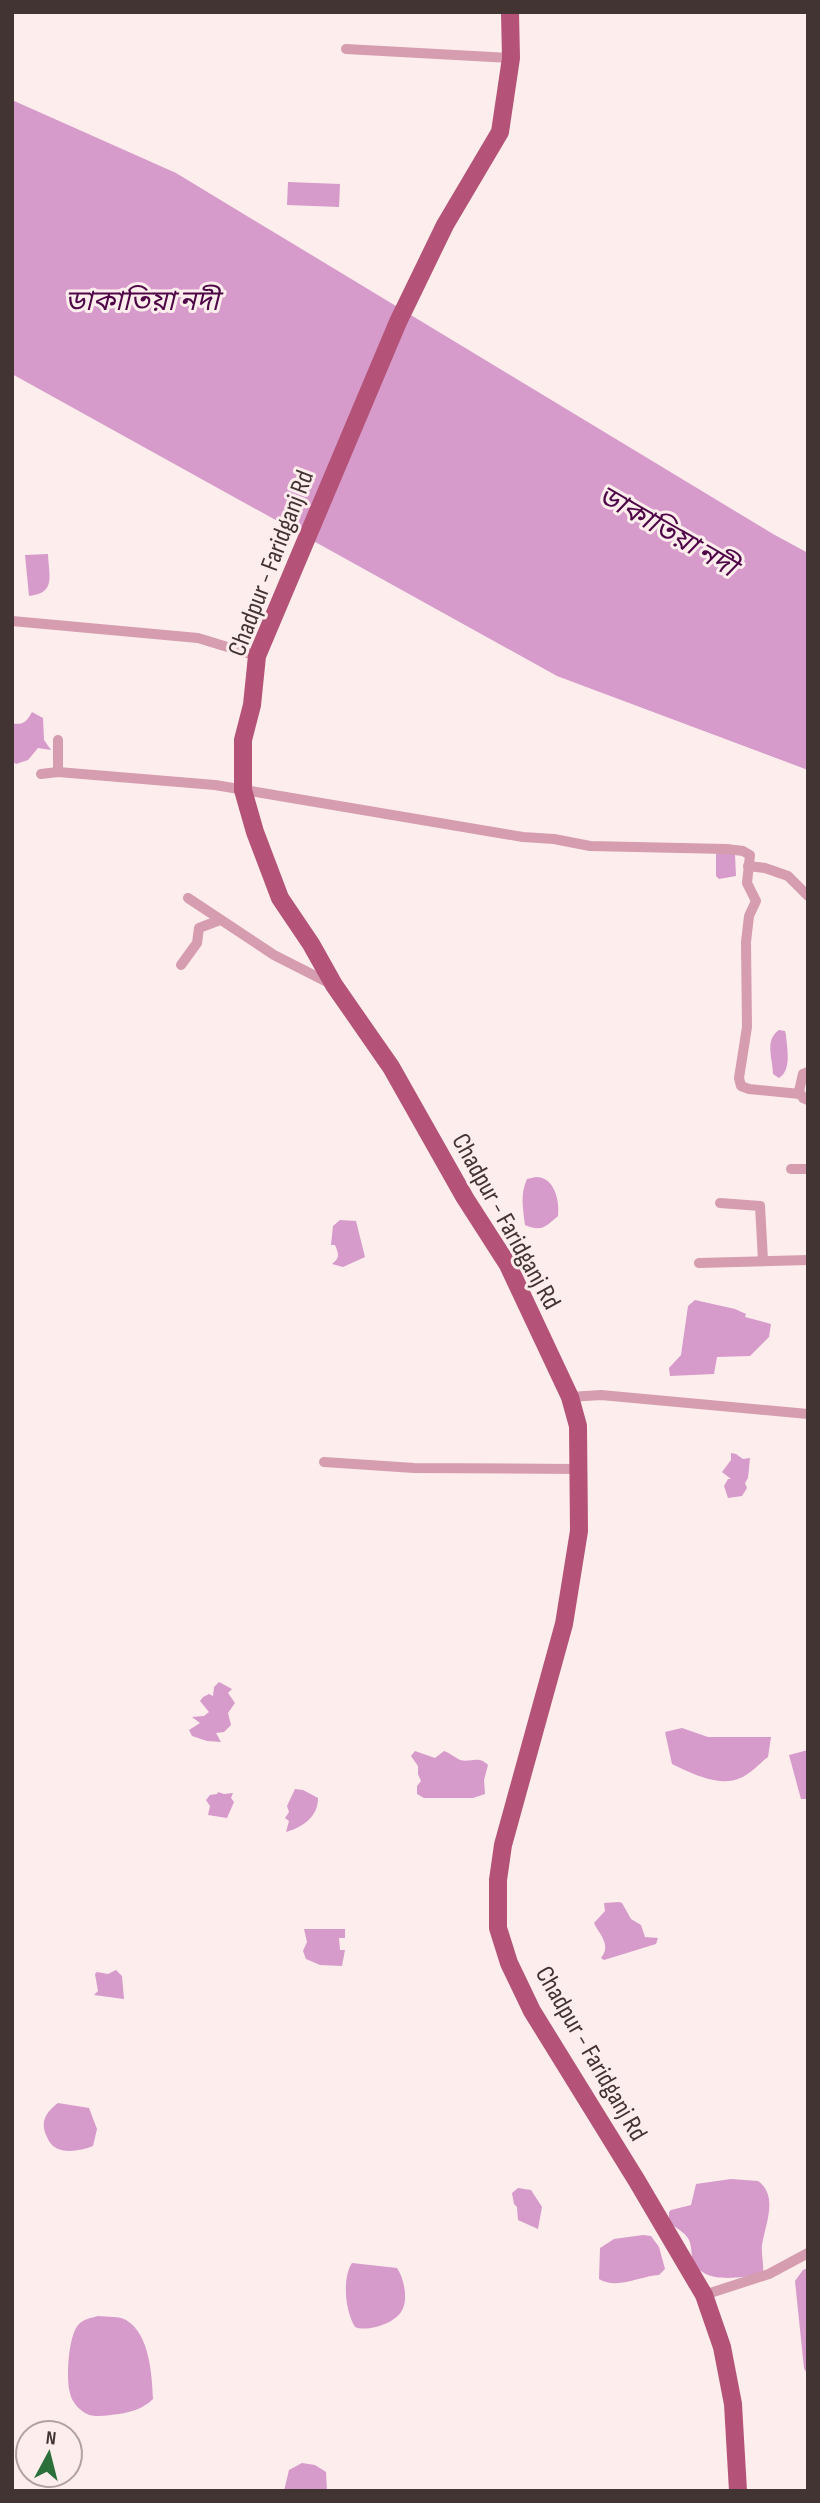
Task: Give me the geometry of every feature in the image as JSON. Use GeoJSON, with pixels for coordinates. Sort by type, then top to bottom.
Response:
{"type":"FeatureCollection","features":[{"type":"Feature","properties":{"kind":"main road"},"geometry":{"type":"LineString","coordinates":[[510,12],[511,58]]}},
{"type":"Feature","properties":{"kind":"main road","name":"Chadpur - Faridganj Rd"},"geometry":{"type":"LineString","coordinates":[[511,58],[500,132],[445,225],[398,323],[257,656],[252,705],[243,740],[243,790],[255,832],[280,898],[334,985],[391,1067],[508,1265],[570,1397],[578,1426],[579,1531],[564,1624],[503,1845],[498,1880],[498,1928],[509,1964],[532,2011],[704,2295],[722,2347],[733,2404],[738,2491]]}},
{"type":"Feature","properties":{"kind":"street"},"geometry":{"type":"LineString","coordinates":[[346,49],[511,58]]}},
{"type":"Feature","properties":{"kind":"street"},"geometry":{"type":"LineString","coordinates":[[12,621],[198,638],[257,656]]}},
{"type":"Feature","properties":{"kind":"street"},"geometry":{"type":"LineString","coordinates":[[58,740],[58,772]]}},
{"type":"Feature","properties":{"kind":"street"},"geometry":{"type":"LineString","coordinates":[[41,774],[58,772],[215,785],[590,846],[743,851],[750,855],[747,883],[756,901],[748,916],[747,1027],[739,1078],[741,1086],[804,1097],[803,1074],[808,1072]]}},
{"type":"Feature","properties":{"kind":"street"},"geometry":{"type":"LineString","coordinates":[[748,866],[782,873],[808,896]]}},
{"type":"Feature","properties":{"kind":"street"},"geometry":{"type":"LineString","coordinates":[[188,898],[274,955],[334,985]]}},
{"type":"Feature","properties":{"kind":"street"},"geometry":{"type":"LineString","coordinates":[[181,965],[197,943],[199,928],[220,920]]}},
{"type":"Feature","properties":{"kind":"street"},"geometry":{"type":"LineString","coordinates":[[791,1169],[808,1169]]}},
{"type":"Feature","properties":{"kind":"street"},"geometry":{"type":"LineString","coordinates":[[720,1203],[760,1206],[763,1260]]}},
{"type":"Feature","properties":{"kind":"street"},"geometry":{"type":"LineString","coordinates":[[699,1263],[808,1261]]}},
{"type":"Feature","properties":{"kind":"street"},"geometry":{"type":"LineString","coordinates":[[570,1397],[601,1395],[808,1415]]}},
{"type":"Feature","properties":{"kind":"street"},"geometry":{"type":"LineString","coordinates":[[324,1462],[414,1468],[577,1469]]}},
{"type":"Feature","properties":{"kind":"street"},"geometry":{"type":"LineString","coordinates":[[704,2295],[769,2274],[808,2253]]}},
{"type":"Feature","properties":{"kind":"water","name":"ডাকাতিয়া নদী"},"geometry":{"type":"Polygon","coordinates":[[[12,100],[176,173],[808,553],[808,770],[557,676],[12,374],[12,100]]]}},
{"type":"Feature","properties":{"kind":"water"},"geometry":{"type":"Polygon","coordinates":[[[288,182],[340,184],[339,207],[287,205],[288,182]]]}},
{"type":"Feature","properties":{"kind":"water"},"geometry":{"type":"Polygon","coordinates":[[[48,554],[50,577],[47,587],[38,594],[29,596],[25,555],[48,554]]]}},
{"type":"Feature","properties":{"kind":"water"},"geometry":{"type":"Polygon","coordinates":[[[32,712],[43,718],[44,740],[51,750],[38,748],[28,760],[16,764],[12,761],[12,723],[24,722],[32,712]]]}},
{"type":"Feature","properties":{"kind":"water"},"geometry":{"type":"Polygon","coordinates":[[[724,851],[735,855],[736,876],[719,879],[716,876],[716,854],[724,851]]]}},
{"type":"Feature","properties":{"kind":"water"},"geometry":{"type":"Polygon","coordinates":[[[779,1030],[785,1031],[788,1059],[786,1070],[779,1078],[773,1074],[770,1050],[774,1034],[779,1030]]]}},
{"type":"Feature","properties":{"kind":"water"},"geometry":{"type":"Polygon","coordinates":[[[536,1177],[551,1185],[558,1203],[558,1216],[539,1228],[525,1225],[523,1207],[523,1190],[527,1179],[536,1177]]]}},
{"type":"Feature","properties":{"kind":"water"},"geometry":{"type":"Polygon","coordinates":[[[340,1220],[356,1221],[365,1257],[343,1267],[332,1264],[338,1256],[335,1245],[331,1245],[333,1226],[340,1220]]]}},
{"type":"Feature","properties":{"kind":"water"},"geometry":{"type":"Polygon","coordinates":[[[695,1300],[735,1309],[746,1314],[745,1317],[771,1324],[769,1337],[750,1356],[717,1357],[714,1374],[670,1376],[669,1368],[681,1355],[688,1306],[695,1300]]]}},
{"type":"Feature","properties":{"kind":"water"},"geometry":{"type":"Polygon","coordinates":[[[731,1453],[743,1459],[750,1458],[745,1483],[747,1488],[742,1496],[728,1498],[724,1486],[728,1479],[731,1479],[722,1472],[731,1460],[731,1453]]]}},
{"type":"Feature","properties":{"kind":"water"},"geometry":{"type":"Polygon","coordinates":[[[219,1682],[232,1689],[228,1693],[235,1703],[228,1713],[231,1725],[224,1732],[216,1733],[221,1742],[192,1736],[189,1730],[200,1723],[192,1717],[204,1716],[209,1712],[200,1701],[209,1694],[213,1696],[214,1687],[219,1682]]]}},
{"type":"Feature","properties":{"kind":"water"},"geometry":{"type":"Polygon","coordinates":[[[682,1728],[708,1737],[771,1737],[768,1757],[737,1779],[718,1781],[699,1776],[672,1764],[665,1732],[682,1728]]]}},
{"type":"Feature","properties":{"kind":"water"},"geometry":{"type":"Polygon","coordinates":[[[808,1750],[808,1799],[801,1799],[789,1755],[808,1750]]]}},
{"type":"Feature","properties":{"kind":"water"},"geometry":{"type":"Polygon","coordinates":[[[415,1751],[435,1758],[444,1751],[460,1760],[484,1762],[488,1765],[484,1780],[485,1794],[473,1798],[424,1798],[417,1794],[417,1786],[421,1781],[418,1766],[411,1756],[415,1751]]]}},
{"type":"Feature","properties":{"kind":"water"},"geometry":{"type":"Polygon","coordinates":[[[295,1789],[318,1798],[317,1805],[308,1820],[286,1832],[289,1821],[285,1818],[289,1812],[287,1806],[295,1789]]]}},
{"type":"Feature","properties":{"kind":"water"},"geometry":{"type":"Polygon","coordinates":[[[218,1792],[233,1793],[231,1798],[234,1802],[227,1818],[208,1815],[210,1806],[206,1800],[218,1792]]]}},
{"type":"Feature","properties":{"kind":"water"},"geometry":{"type":"Polygon","coordinates":[[[619,1902],[631,1919],[641,1925],[645,1937],[658,1938],[656,1944],[604,1960],[601,1958],[605,1944],[594,1923],[605,1911],[604,1903],[619,1902]]]}},
{"type":"Feature","properties":{"kind":"water"},"geometry":{"type":"Polygon","coordinates":[[[304,1929],[345,1929],[345,1938],[339,1938],[340,1950],[345,1950],[342,1966],[320,1965],[306,1959],[303,1951],[307,1942],[304,1929]]]}},
{"type":"Feature","properties":{"kind":"water"},"geometry":{"type":"Polygon","coordinates":[[[116,1970],[122,1976],[124,1999],[94,1995],[98,1991],[95,1974],[108,1974],[116,1970]]]}},
{"type":"Feature","properties":{"kind":"water"},"geometry":{"type":"Polygon","coordinates":[[[58,2103],[89,2108],[97,2129],[93,2146],[66,2151],[51,2144],[44,2122],[47,2114],[58,2103]]]}},
{"type":"Feature","properties":{"kind":"water"},"geometry":{"type":"Polygon","coordinates":[[[731,2179],[758,2181],[768,2195],[769,2211],[762,2245],[763,2273],[759,2275],[723,2278],[705,2274],[693,2261],[687,2237],[669,2221],[671,2210],[691,2205],[696,2184],[731,2179]]]}},
{"type":"Feature","properties":{"kind":"water"},"geometry":{"type":"Polygon","coordinates":[[[518,2188],[531,2190],[542,2207],[538,2229],[518,2220],[512,2193],[518,2188]]]}},
{"type":"Feature","properties":{"kind":"water"},"geometry":{"type":"Polygon","coordinates":[[[651,2236],[659,2247],[665,2269],[659,2275],[621,2283],[599,2279],[600,2248],[614,2239],[651,2236]]]}},
{"type":"Feature","properties":{"kind":"water"},"geometry":{"type":"Polygon","coordinates":[[[352,2263],[397,2268],[405,2296],[401,2312],[397,2316],[373,2328],[355,2327],[346,2295],[347,2277],[352,2263]]]}},
{"type":"Feature","properties":{"kind":"water"},"geometry":{"type":"Polygon","coordinates":[[[808,2268],[808,2376],[804,2368],[795,2281],[803,2270],[808,2268]]]}},
{"type":"Feature","properties":{"kind":"water"},"geometry":{"type":"Polygon","coordinates":[[[98,2316],[126,2320],[134,2326],[145,2345],[153,2399],[138,2409],[103,2416],[90,2415],[79,2408],[71,2396],[68,2368],[72,2337],[81,2322],[98,2316]]]}},
{"type":"Feature","properties":{"kind":"water"},"geometry":{"type":"Polygon","coordinates":[[[302,2463],[315,2465],[326,2472],[327,2491],[284,2491],[289,2470],[302,2463]]]}}]}
